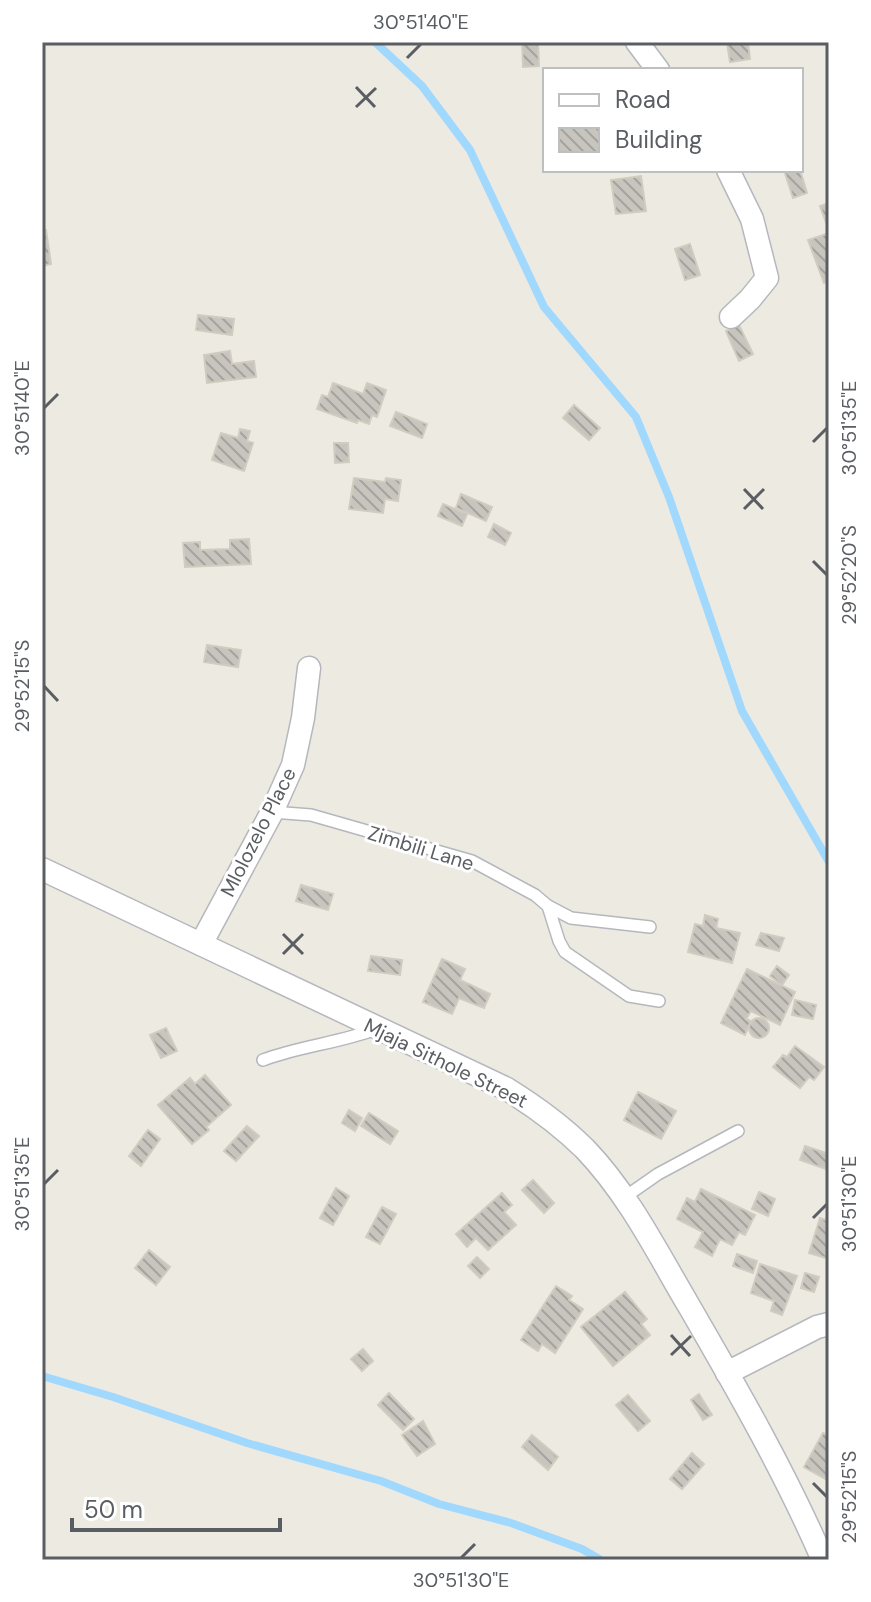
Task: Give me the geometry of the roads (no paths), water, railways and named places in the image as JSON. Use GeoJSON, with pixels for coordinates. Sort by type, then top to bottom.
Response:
{"type":"FeatureCollection","features":[{"type":"Feature","properties":{"kind":"street"},"geometry":{"type":"LineString","coordinates":[[637,42],[656,68]]}},
{"type":"Feature","properties":{"kind":"street"},"geometry":{"type":"LineString","coordinates":[[729,172],[752,219],[767,278],[731,317]]}},
{"type":"Feature","properties":{"kind":"street","name":"Mlolozelo Place"},"geometry":{"type":"LineString","coordinates":[[201,944],[272,812],[293,765],[309,668]]}},
{"type":"Feature","properties":{"kind":"street","name":"Mjaja Sithole Street"},"geometry":{"type":"LineString","coordinates":[[42,869],[507,1089],[552,1118],[586,1150],[625,1197],[727,1373],[799,1506],[823,1560]]}},
{"type":"Feature","properties":{"kind":"street"},"geometry":{"type":"LineString","coordinates":[[727,1373],[817,1327],[829,1324]]}},
{"type":"Feature","properties":{"kind":"lane","name":"Zimbili Lane"},"geometry":{"type":"LineString","coordinates":[[272,812],[311,815],[448,852],[472,861],[571,918],[650,927]]}},
{"type":"Feature","properties":{"kind":"lane"},"geometry":{"type":"LineString","coordinates":[[548,906],[565,952],[629,996],[659,1001]]}},
{"type":"Feature","properties":{"kind":"lane"},"geometry":{"type":"LineString","coordinates":[[263,1060],[377,1029]]}},
{"type":"Feature","properties":{"kind":"lane"},"geometry":{"type":"LineString","coordinates":[[625,1197],[658,1174],[738,1131]]}},
{"type":"Feature","properties":{"kind":"waterway"},"geometry":{"type":"LineString","coordinates":[[375,42],[422,86],[470,150],[544,307],[636,417],[669,497],[742,711],[829,862]]}},
{"type":"Feature","properties":{"kind":"waterway"},"geometry":{"type":"LineString","coordinates":[[42,1376],[247,1443],[381,1481],[439,1504],[511,1523],[582,1549],[601,1560]]}}]}
